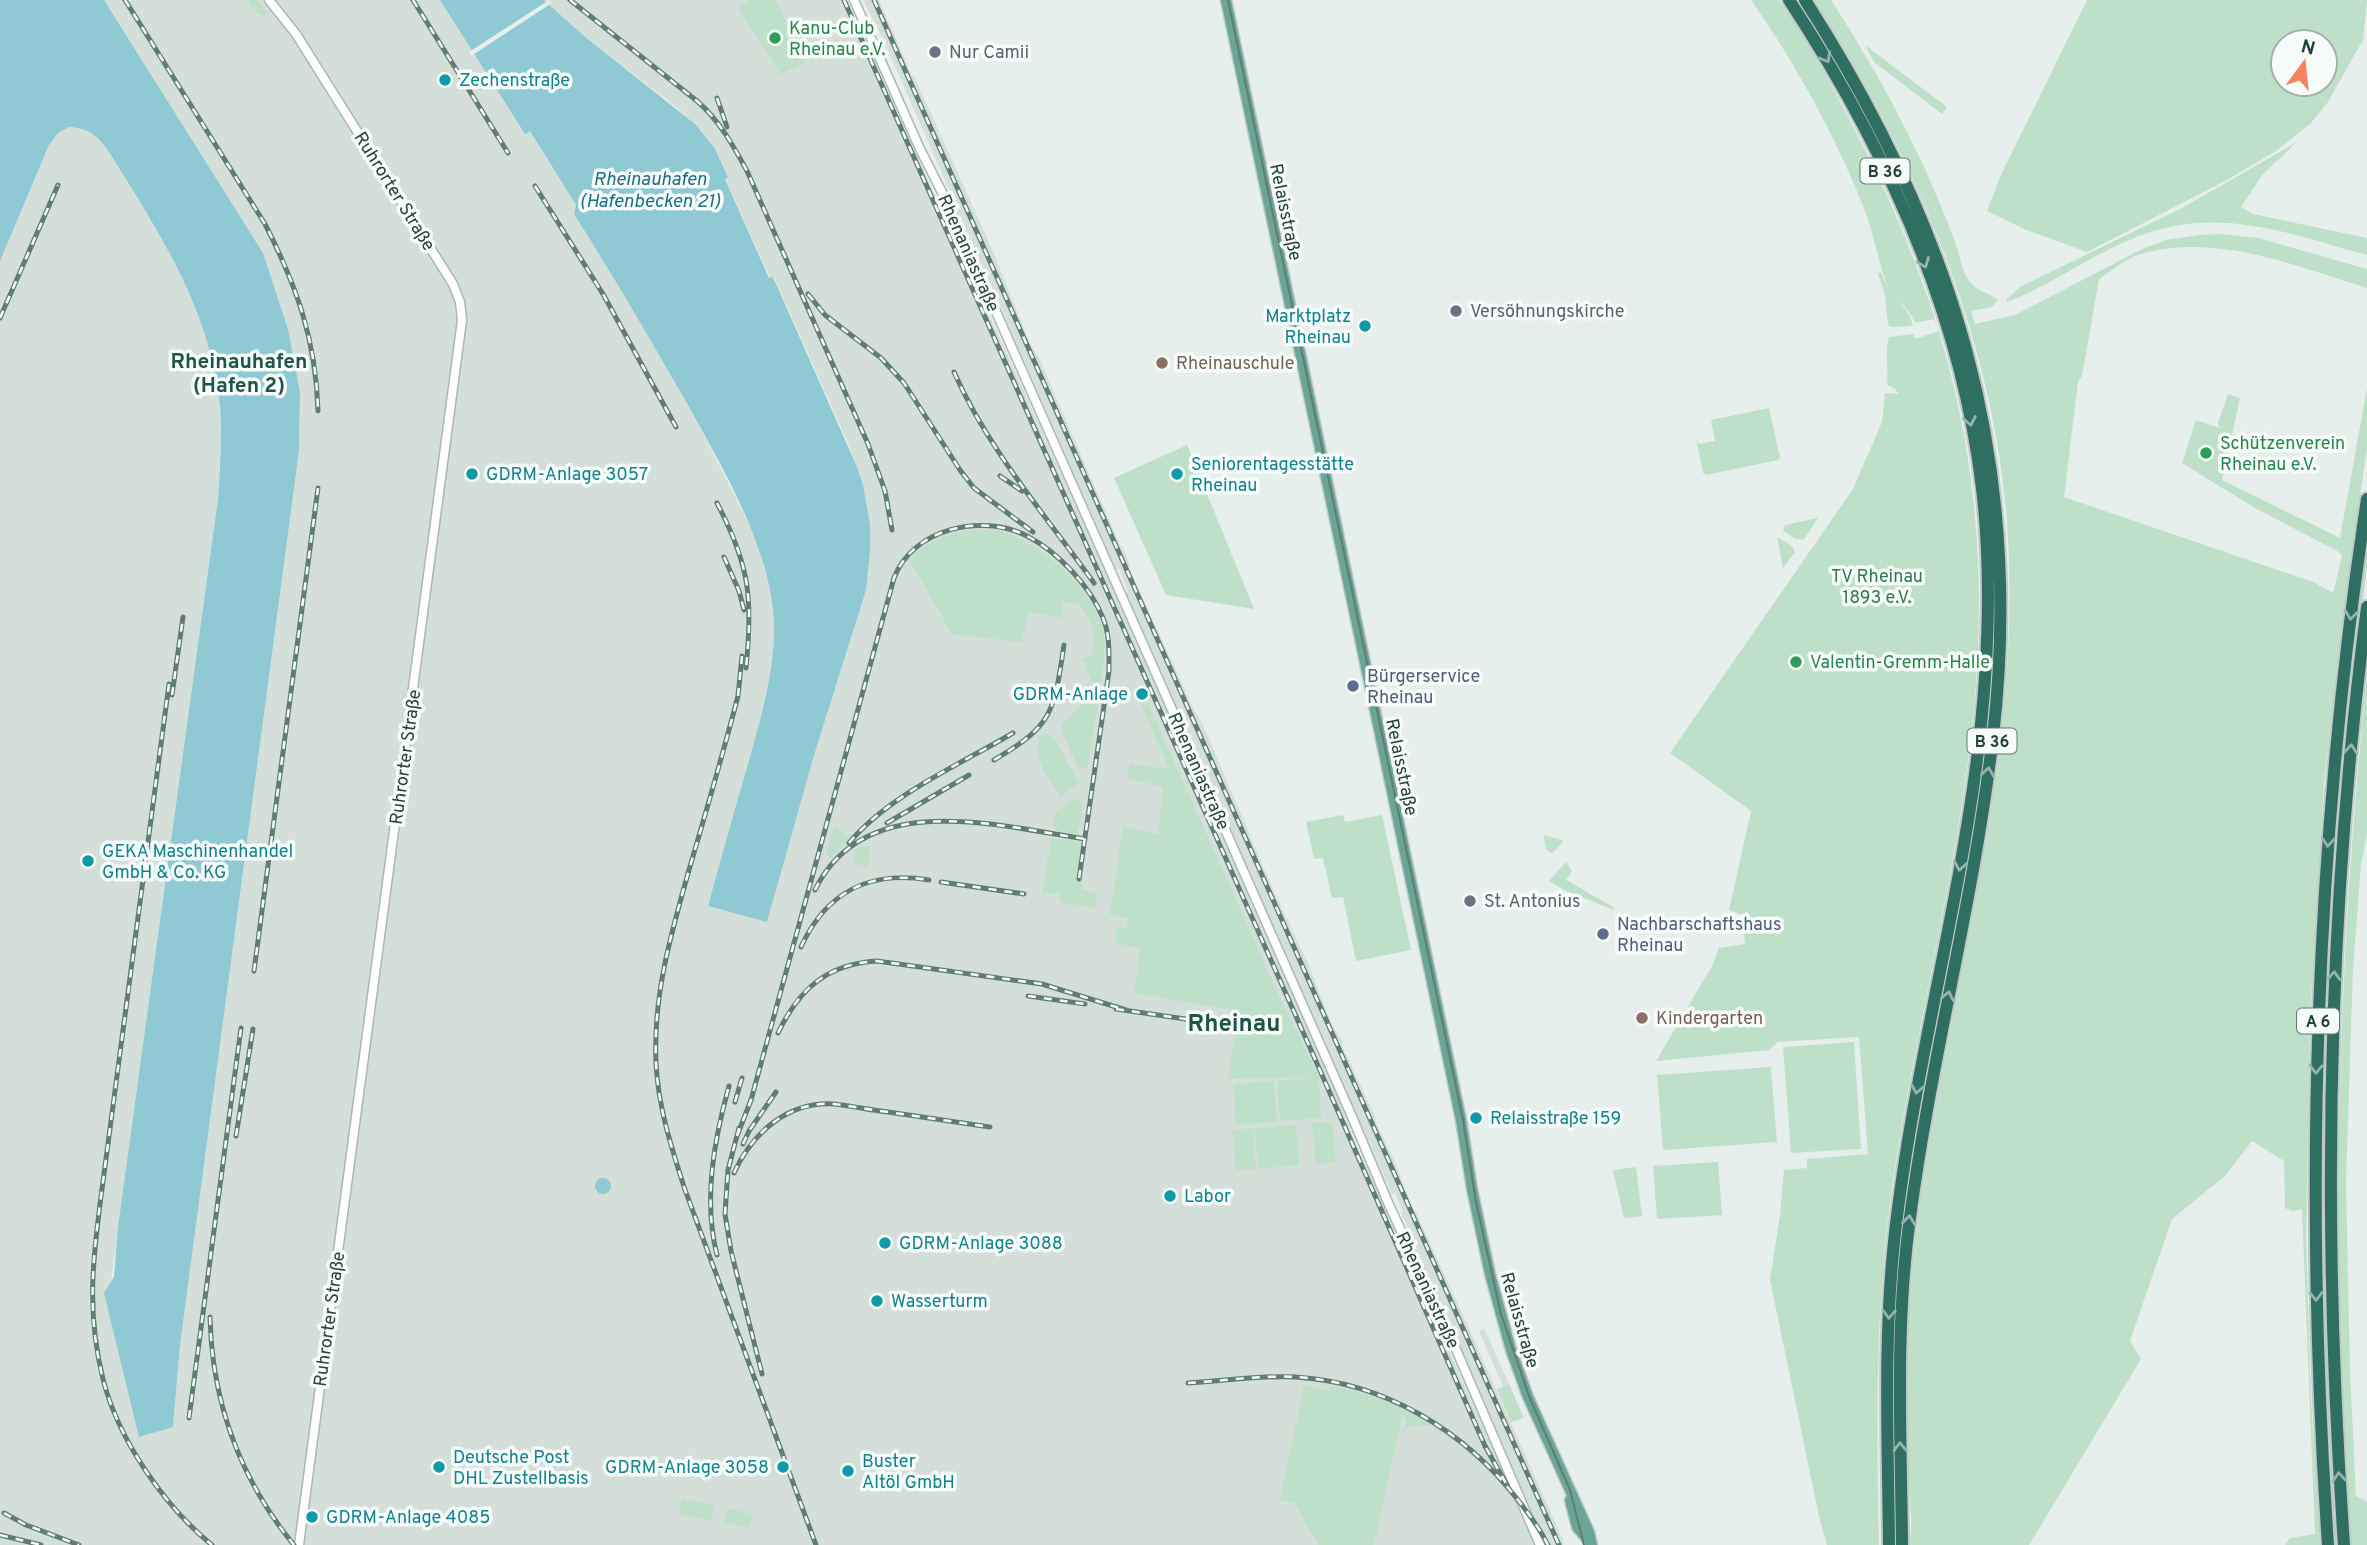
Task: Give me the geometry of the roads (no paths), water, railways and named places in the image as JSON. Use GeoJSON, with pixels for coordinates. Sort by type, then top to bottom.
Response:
{"type":"FeatureCollection","features":[{"type":"Feature","properties":{"kind":"highway","name":"B 36"},"geometry":{"type":"LineString","coordinates":[[1789,0],[1819,46],[1860,120],[1896,194],[1929,274],[1955,354],[1969,411],[1986,531],[1987,639],[1976,767],[1954,900],[1915,1099],[1895,1233],[1886,1385],[1895,1519],[1902,1545]]}},
{"type":"Feature","properties":{"kind":"highway","name":"B 36"},"geometry":{"type":"LineString","coordinates":[[1805,0],[1878,125],[1920,217],[1949,293],[1973,372],[1984,420],[1994,483],[2000,551],[1998,672],[1988,773],[1923,1129],[1908,1230],[1899,1357],[1895,1519],[1889,1545]]}},
{"type":"Feature","properties":{"kind":"highway","name":"A 6"},"geometry":{"type":"LineString","coordinates":[[2328,1545],[2315,1272],[2318,1003],[2337,735],[2367,499]]}},
{"type":"Feature","properties":{"kind":"highway","name":"A 6"},"geometry":{"type":"LineString","coordinates":[[2344,1545],[2331,1321],[2330,1088],[2341,862],[2367,607]]}},
{"type":"Feature","properties":{"kind":"main road","name":"Relaisstraße"},"geometry":{"type":"LineString","coordinates":[[1226,0],[1461,1120],[1490,1274],[1519,1375],[1569,1490],[1577,1527],[1592,1545]]}},
{"type":"Feature","properties":{"kind":"street","name":"Ruhrorter Straße"},"geometry":{"type":"LineString","coordinates":[[269,0],[283,16],[453,284],[461,310],[462,335],[402,813],[299,1545]]}},
{"type":"Feature","properties":{"kind":"street","name":"Rhenaniastraße"},"geometry":{"type":"LineString","coordinates":[[854,0],[919,149],[951,210],[1394,1216],[1446,1326],[1539,1545]]}},
{"type":"Feature","properties":{"kind":"water"},"geometry":{"type":"Polygon","coordinates":[[[0,0],[104,0],[263,253],[288,329],[300,392],[299,451],[180,1345],[173,1427],[139,1437],[104,1293],[114,1277],[118,1227],[218,499],[221,436],[219,398],[204,331],[178,269],[109,152],[92,134],[69,127],[58,133],[49,145],[0,261],[0,0]]]}},
{"type":"Feature","properties":{"kind":"water","name":"Rheinauhafen (Hafenbecken 21)"},"geometry":{"type":"Polygon","coordinates":[[[440,0],[544,0],[584,36],[695,124],[714,147],[728,177],[725,179],[769,278],[773,277],[857,467],[870,524],[866,590],[814,755],[767,922],[708,906],[762,714],[772,664],[772,600],[756,540],[699,426],[631,306],[574,214],[576,205],[530,131],[525,134],[440,0]]]}},
{"type":"Feature","properties":{"kind":"water"},"geometry":{"type":"Polygon","coordinates":[[[600,1178],[606,1178],[611,1186],[609,1192],[600,1194],[595,1189],[595,1183],[600,1178]]]}},
{"type":"Feature","properties":{"kind":"tram line"},"geometry":{"type":"LineString","coordinates":[[1228,0],[1463,1120],[1476,1202],[1501,1314],[1529,1396],[1570,1490],[1584,1545]]}},
{"type":"Feature","properties":{"kind":"railway"},"geometry":{"type":"LineString","coordinates":[[125,0],[265,224],[276,247],[295,292],[309,337],[318,411]]}},
{"type":"Feature","properties":{"kind":"railway"},"geometry":{"type":"LineString","coordinates":[[413,0],[508,153]]}},
{"type":"Feature","properties":{"kind":"railway"},"geometry":{"type":"LineString","coordinates":[[570,0],[697,101],[731,142],[747,171],[868,444],[885,491],[892,530]]}},
{"type":"Feature","properties":{"kind":"railway"},"geometry":{"type":"LineString","coordinates":[[844,0],[1485,1446],[1508,1487]]}},
{"type":"Feature","properties":{"kind":"railway"},"geometry":{"type":"LineString","coordinates":[[874,0],[1559,1545]]}},
{"type":"Feature","properties":{"kind":"railway"},"geometry":{"type":"LineString","coordinates":[[717,98],[727,127]]}},
{"type":"Feature","properties":{"kind":"railway"},"geometry":{"type":"LineString","coordinates":[[0,318],[58,185]]}},
{"type":"Feature","properties":{"kind":"railway"},"geometry":{"type":"LineString","coordinates":[[535,186],[603,294],[676,427]]}},
{"type":"Feature","properties":{"kind":"railway"},"geometry":{"type":"LineString","coordinates":[[808,294],[825,315],[881,358],[904,383],[974,488],[1033,532]]}},
{"type":"Feature","properties":{"kind":"railway"},"geometry":{"type":"LineString","coordinates":[[954,372],[1000,455],[1094,583]]}},
{"type":"Feature","properties":{"kind":"railway"},"geometry":{"type":"LineString","coordinates":[[1000,476],[1022,491]]}},
{"type":"Feature","properties":{"kind":"railway"},"geometry":{"type":"LineString","coordinates":[[254,971],[318,488]]}},
{"type":"Feature","properties":{"kind":"railway"},"geometry":{"type":"LineString","coordinates":[[717,503],[736,546],[747,583],[749,622],[746,668]]}},
{"type":"Feature","properties":{"kind":"railway"},"geometry":{"type":"LineString","coordinates":[[737,1136],[751,1100],[894,578],[903,561],[916,547],[933,537],[970,526],[1009,529],[1027,536],[1050,551],[1072,571],[1090,594],[1103,618],[1108,637],[1109,671],[1079,879]]}},
{"type":"Feature","properties":{"kind":"railway"},"geometry":{"type":"LineString","coordinates":[[724,557],[744,610]]}},
{"type":"Feature","properties":{"kind":"railway"},"geometry":{"type":"LineString","coordinates":[[172,695],[183,617]]}},
{"type":"Feature","properties":{"kind":"railway"},"geometry":{"type":"LineString","coordinates":[[994,760],[1029,737],[1048,714],[1057,686],[1064,645]]}},
{"type":"Feature","properties":{"kind":"railway"},"geometry":{"type":"LineString","coordinates":[[742,656],[738,696],[682,894],[660,989],[656,1038],[657,1079],[666,1126],[684,1187],[816,1545]]}},
{"type":"Feature","properties":{"kind":"railway"},"geometry":{"type":"LineString","coordinates":[[169,684],[99,1214],[93,1284],[94,1330],[110,1402],[131,1448],[160,1491],[212,1545]]}},
{"type":"Feature","properties":{"kind":"railway"},"geometry":{"type":"LineString","coordinates":[[849,843],[865,826],[904,796],[1013,733]]}},
{"type":"Feature","properties":{"kind":"railway"},"geometry":{"type":"LineString","coordinates":[[887,823],[969,775]]}},
{"type":"Feature","properties":{"kind":"railway"},"geometry":{"type":"LineString","coordinates":[[815,890],[837,858],[866,837],[899,826],[936,821],[975,823],[1085,839]]}},
{"type":"Feature","properties":{"kind":"railway"},"geometry":{"type":"LineString","coordinates":[[801,947],[823,912],[852,889],[869,882],[888,879],[929,880]]}},
{"type":"Feature","properties":{"kind":"railway"},"geometry":{"type":"LineString","coordinates":[[941,882],[1024,894]]}},
{"type":"Feature","properties":{"kind":"railway"},"geometry":{"type":"LineString","coordinates":[[778,1033],[786,1017],[805,992],[829,973],[843,967],[877,961],[1042,984],[1126,1010]]}},
{"type":"Feature","properties":{"kind":"railway"},"geometry":{"type":"LineString","coordinates":[[1028,996],[1085,1004]]}},
{"type":"Feature","properties":{"kind":"railway"},"geometry":{"type":"LineString","coordinates":[[1116,1009],[1234,1026]]}},
{"type":"Feature","properties":{"kind":"railway"},"geometry":{"type":"LineString","coordinates":[[189,1418],[241,1028]]}},
{"type":"Feature","properties":{"kind":"railway"},"geometry":{"type":"LineString","coordinates":[[236,1136],[253,1029]]}},
{"type":"Feature","properties":{"kind":"railway"},"geometry":{"type":"LineString","coordinates":[[735,1102],[742,1078]]}},
{"type":"Feature","properties":{"kind":"railway"},"geometry":{"type":"LineString","coordinates":[[717,1255],[711,1213],[712,1170],[729,1086]]}},
{"type":"Feature","properties":{"kind":"railway"},"geometry":{"type":"LineString","coordinates":[[743,1144],[776,1092]]}},
{"type":"Feature","properties":{"kind":"railway"},"geometry":{"type":"LineString","coordinates":[[734,1173],[751,1145],[774,1122],[787,1114],[817,1104],[834,1104],[990,1127]]}},
{"type":"Feature","properties":{"kind":"railway"},"geometry":{"type":"LineString","coordinates":[[739,1128],[728,1170],[725,1214],[731,1251],[762,1374]]}},
{"type":"Feature","properties":{"kind":"railway"},"geometry":{"type":"LineString","coordinates":[[210,1317],[216,1379],[232,1438],[258,1493],[294,1545]]}},
{"type":"Feature","properties":{"kind":"railway"},"geometry":{"type":"LineString","coordinates":[[1188,1383],[1255,1377],[1295,1377],[1328,1381],[1391,1400],[1420,1414],[1473,1452],[1518,1500],[1548,1545]]}},
{"type":"Feature","properties":{"kind":"railway"},"geometry":{"type":"LineString","coordinates":[[4,1513],[26,1525],[79,1545]]}},
{"type":"Feature","properties":{"kind":"railway"},"geometry":{"type":"LineString","coordinates":[[0,1535],[41,1545]]}},
{"type":"Feature","properties":{"kind":"place","name":"Kanu-Club Rheinau e.V."},"geometry":{"type":"Point","coordinates":[775,38]}},
{"type":"Feature","properties":{"kind":"place","name":"Nur Camii"},"geometry":{"type":"Point","coordinates":[935,52]}},
{"type":"Feature","properties":{"kind":"place","name":"Zechenstraße"},"geometry":{"type":"Point","coordinates":[445,80]}},
{"type":"Feature","properties":{"kind":"place","name":"Versöhnungskirche"},"geometry":{"type":"Point","coordinates":[1456,311]}},
{"type":"Feature","properties":{"kind":"place","name":"Marktplatz Rheinau"},"geometry":{"type":"Point","coordinates":[1365,326]}},
{"type":"Feature","properties":{"kind":"place","name":"Rheinauschule"},"geometry":{"type":"Point","coordinates":[1162,363]}},
{"type":"Feature","properties":{"kind":"place","name":"Schützenverein Rheinau e.V."},"geometry":{"type":"Point","coordinates":[2206,453]}},
{"type":"Feature","properties":{"kind":"place","name":"GDRM-Anlage 3057"},"geometry":{"type":"Point","coordinates":[472,474]}},
{"type":"Feature","properties":{"kind":"place","name":"Seniorentagesstätte Rheinau"},"geometry":{"type":"Point","coordinates":[1177,474]}},
{"type":"Feature","properties":{"kind":"place","name":"Valentin-Gremm-Halle"},"geometry":{"type":"Point","coordinates":[1796,662]}},
{"type":"Feature","properties":{"kind":"place","name":"Bürgerservice Rheinau"},"geometry":{"type":"Point","coordinates":[1353,686]}},
{"type":"Feature","properties":{"kind":"place","name":"GDRM-Anlage"},"geometry":{"type":"Point","coordinates":[1142,694]}},
{"type":"Feature","properties":{"kind":"place","name":"GEKA Maschinenhandel GmbH & Co. KG"},"geometry":{"type":"Point","coordinates":[88,861]}},
{"type":"Feature","properties":{"kind":"place","name":"St. Antonius"},"geometry":{"type":"Point","coordinates":[1470,901]}},
{"type":"Feature","properties":{"kind":"place","name":"Nachbarschaftshaus Rheinau"},"geometry":{"type":"Point","coordinates":[1603,934]}},
{"type":"Feature","properties":{"kind":"place","name":"Kindergarten"},"geometry":{"type":"Point","coordinates":[1642,1018]}},
{"type":"Feature","properties":{"kind":"place","name":"Relaisstraße 159"},"geometry":{"type":"Point","coordinates":[1476,1118]}},
{"type":"Feature","properties":{"kind":"place","name":"Labor"},"geometry":{"type":"Point","coordinates":[1170,1196]}},
{"type":"Feature","properties":{"kind":"place","name":"GDRM-Anlage 3088"},"geometry":{"type":"Point","coordinates":[885,1243]}},
{"type":"Feature","properties":{"kind":"place","name":"Wasserturm"},"geometry":{"type":"Point","coordinates":[877,1301]}},
{"type":"Feature","properties":{"kind":"place","name":"Deutsche Post DHL Zustellbasis"},"geometry":{"type":"Point","coordinates":[439,1467]}},
{"type":"Feature","properties":{"kind":"place","name":"GDRM-Anlage 3058"},"geometry":{"type":"Point","coordinates":[783,1467]}},
{"type":"Feature","properties":{"kind":"place","name":"Buster Altöl GmbH"},"geometry":{"type":"Point","coordinates":[848,1471]}},
{"type":"Feature","properties":{"kind":"place","name":"GDRM-Anlage 4085"},"geometry":{"type":"Point","coordinates":[312,1517]}},
{"type":"Feature","properties":{"kind":"district","name":"Rheinauhafen (Hafen 2)"},"geometry":{"type":"Point","coordinates":[239,373]}},
{"type":"Feature","properties":{"kind":"district","name":"Rheinau"},"geometry":{"type":"Point","coordinates":[1234,1023]}},
{"type":"Feature","properties":{"kind":"park label","name":"TV Rheinau 1893 e.V."},"geometry":{"type":"Point","coordinates":[1877,586]}}]}
